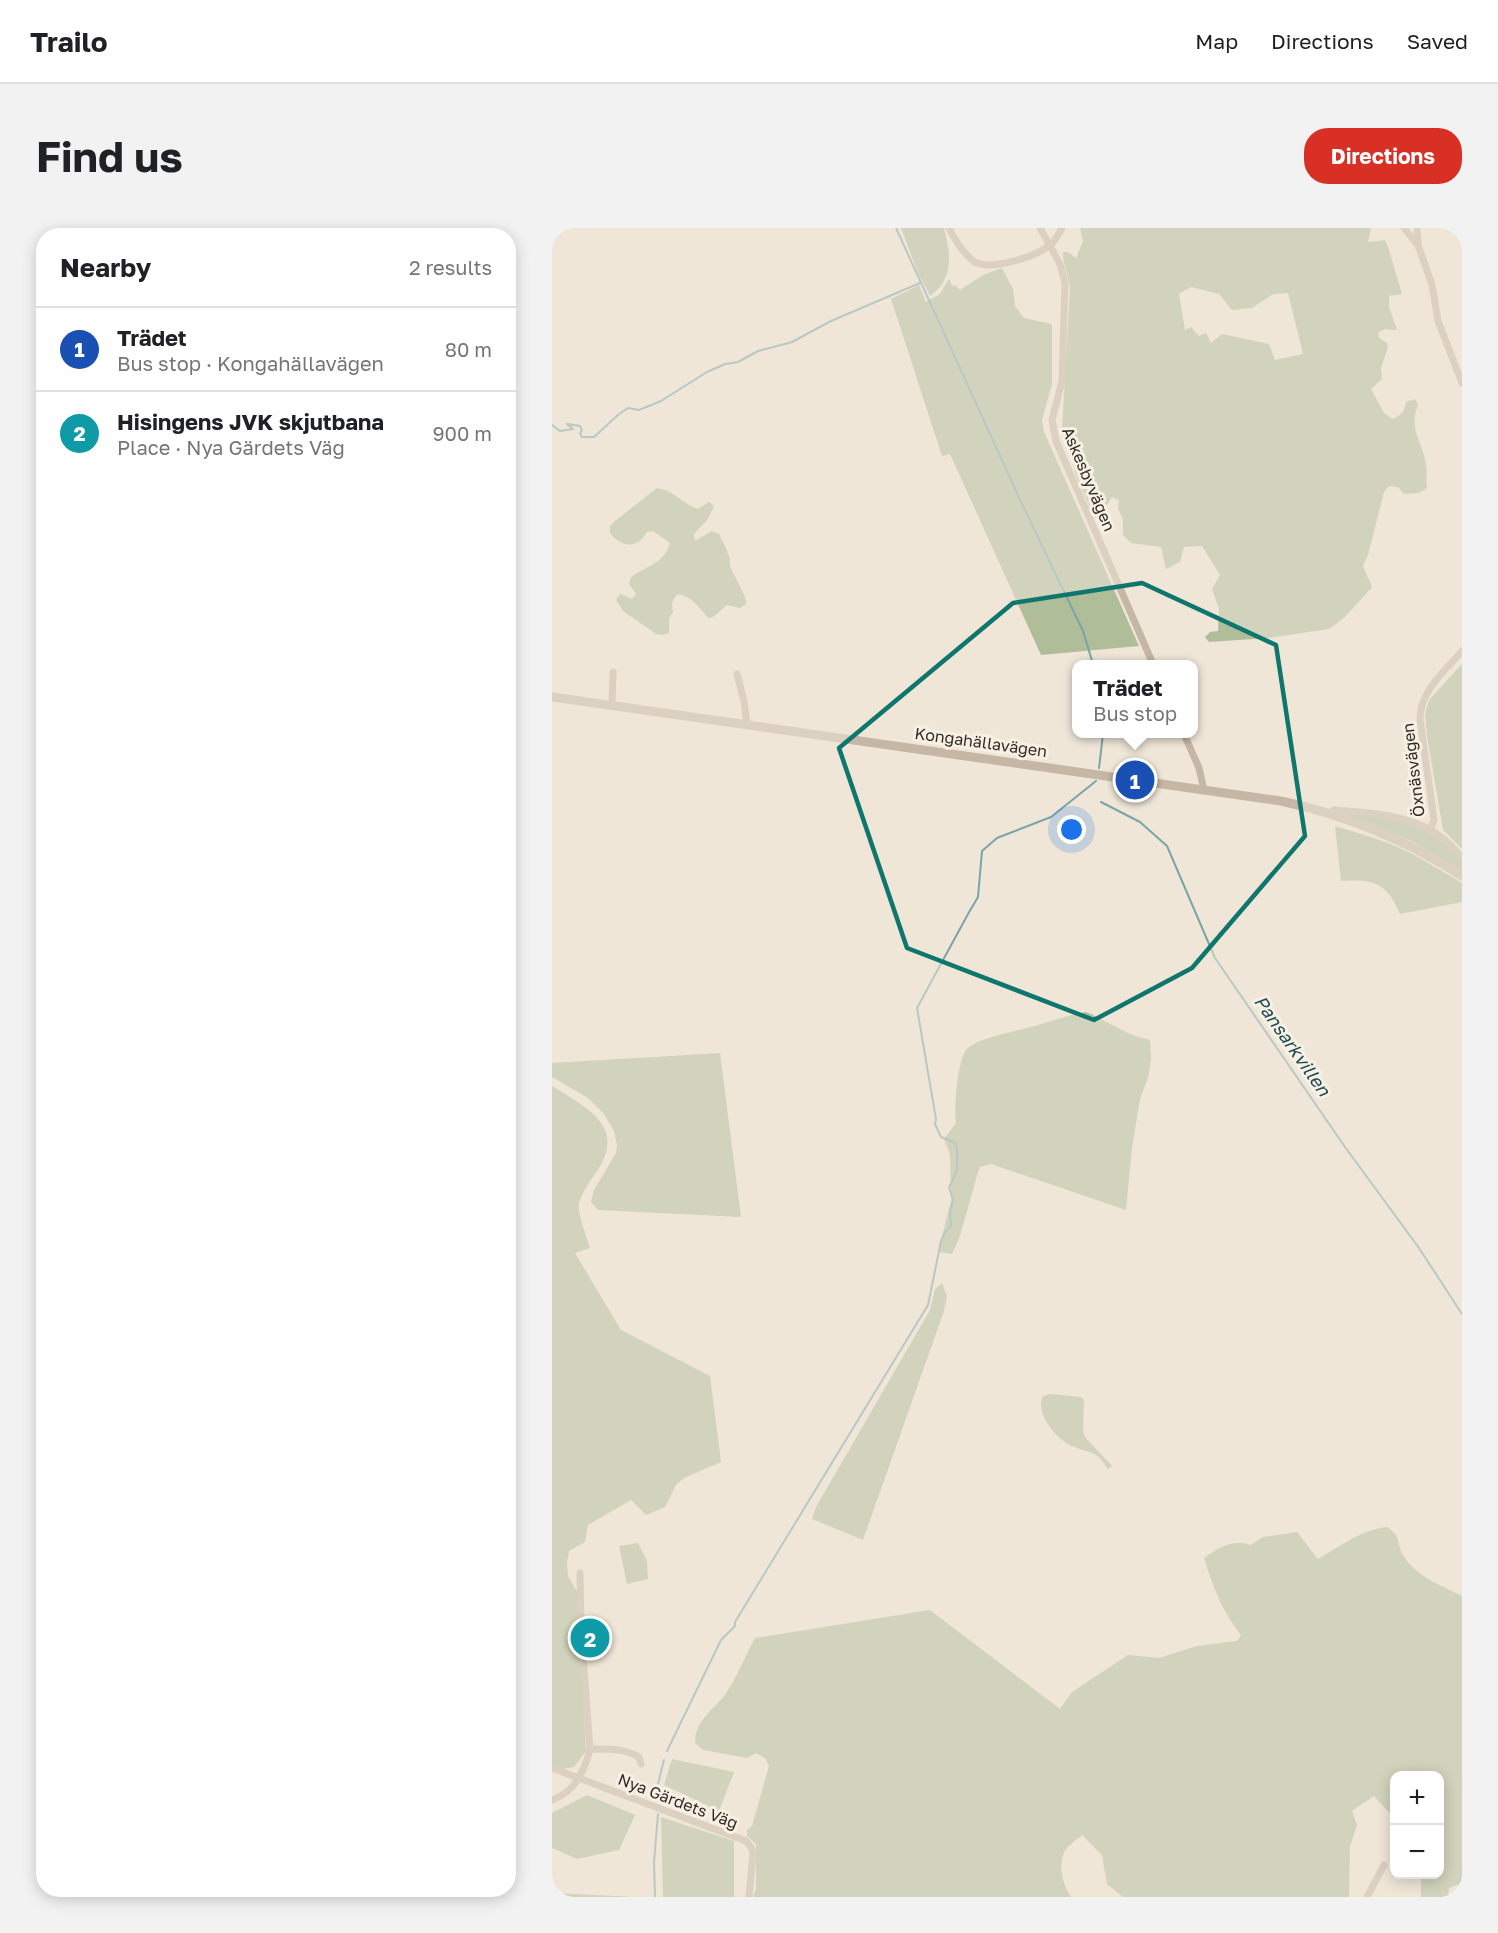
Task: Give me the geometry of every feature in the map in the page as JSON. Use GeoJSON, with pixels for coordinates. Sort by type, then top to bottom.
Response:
{"type":"FeatureCollection","features":[{"type":"Feature","properties":{"kind":"street"},"geometry":{"type":"LineString","coordinates":[[949,228],[966,253],[979,264],[1009,263],[1050,246],[1062,228]]}},
{"type":"Feature","properties":{"kind":"street","name":"Askesbyvägen"},"geometry":{"type":"LineString","coordinates":[[1040,228],[1062,269],[1065,283],[1062,381],[1053,414],[1052,428],[1152,660]]}},
{"type":"Feature","properties":{"kind":"street"},"geometry":{"type":"LineString","coordinates":[[1404,228],[1418,246],[1429,274],[1438,321],[1462,383]]}},
{"type":"Feature","properties":{"kind":"street"},"geometry":{"type":"LineString","coordinates":[[1417,228],[1418,246]]}},
{"type":"Feature","properties":{"kind":"street","name":"Öxnäsvägen"},"geometry":{"type":"LineString","coordinates":[[1431,828],[1434,820],[1420,708],[1426,693],[1462,651]]}},
{"type":"Feature","properties":{"kind":"street"},"geometry":{"type":"LineString","coordinates":[[612,705],[613,672]]}},
{"type":"Feature","properties":{"kind":"street"},"geometry":{"type":"LineString","coordinates":[[737,674],[746,708],[747,724]]}},
{"type":"Feature","properties":{"kind":"street","name":"Kongahällavägen"},"geometry":{"type":"LineString","coordinates":[[552,698],[1281,801],[1331,813],[1400,841],[1462,876]]}},
{"type":"Feature","properties":{"kind":"street"},"geometry":{"type":"LineString","coordinates":[[1186,738],[1199,768],[1204,790]]}},
{"type":"Feature","properties":{"kind":"street","name":"Öxnäsvägen"},"geometry":{"type":"LineString","coordinates":[[1331,813],[1334,810],[1380,814],[1431,828],[1443,837],[1462,858]]}},
{"type":"Feature","properties":{"kind":"street"},"geometry":{"type":"LineString","coordinates":[[552,1800],[568,1793],[579,1778],[590,1749],[581,1628],[580,1573]]}},
{"type":"Feature","properties":{"kind":"street","name":"Nya Gärdets Väg"},"geometry":{"type":"LineString","coordinates":[[590,1749],[605,1748],[632,1753],[639,1757],[641,1764]]}},
{"type":"Feature","properties":{"kind":"street","name":"Nya Gärdets Väg"},"geometry":{"type":"LineString","coordinates":[[552,1768],[746,1841],[753,1853],[749,1897]]}},
{"type":"Feature","properties":{"kind":"street"},"geometry":{"type":"LineString","coordinates":[[1367,1897],[1384,1866]]}},
{"type":"Feature","properties":{"kind":"highlighted area"},"geometry":{"type":"Polygon","coordinates":[[[1142,583],[1276,645],[1305,836],[1192,968],[1094,1020],[907,948],[839,748],[1013,603],[1142,583]]]}},
{"type":"Feature","properties":{"kind":"green space"},"geometry":{"type":"Polygon","coordinates":[[[901,228],[944,228],[949,265],[943,282],[930,296],[918,273],[901,228]]]}},
{"type":"Feature","properties":{"kind":"green space"},"geometry":{"type":"Polygon","coordinates":[[[1080,228],[1371,228],[1368,242],[1385,240],[1402,294],[1389,296],[1389,307],[1397,330],[1385,329],[1378,333],[1379,338],[1387,343],[1388,347],[1381,368],[1382,379],[1371,389],[1384,413],[1393,419],[1402,413],[1406,402],[1415,399],[1418,405],[1414,421],[1426,464],[1427,488],[1419,493],[1404,494],[1398,487],[1389,486],[1384,492],[1368,555],[1363,566],[1372,587],[1345,617],[1329,629],[1268,638],[1209,642],[1205,637],[1210,632],[1218,631],[1219,609],[1212,589],[1220,575],[1202,546],[1184,547],[1180,562],[1166,569],[1161,547],[1131,543],[1123,535],[1123,519],[1118,509],[1119,500],[1112,497],[1105,508],[1092,512],[1075,473],[1072,455],[1062,430],[1070,288],[1063,252],[1068,252],[1076,258],[1083,241],[1080,228]],[[1191,287],[1179,294],[1185,330],[1191,327],[1199,336],[1206,333],[1211,343],[1222,334],[1269,344],[1275,360],[1303,354],[1288,293],[1273,294],[1252,308],[1232,310],[1219,294],[1191,287]]]}},
{"type":"Feature","properties":{"kind":"green space"},"geometry":{"type":"Polygon","coordinates":[[[1002,268],[1013,289],[1015,306],[1024,318],[1052,324],[1052,384],[1042,420],[1044,432],[1139,646],[1041,655],[950,454],[942,456],[891,299],[919,285],[926,302],[940,294],[949,279],[952,286],[955,285],[960,290],[983,275],[1002,268]]]}},
{"type":"Feature","properties":{"kind":"green space"},"geometry":{"type":"Polygon","coordinates":[[[657,488],[668,491],[698,509],[709,502],[714,506],[708,519],[694,534],[695,541],[712,531],[719,534],[746,604],[740,608],[727,605],[713,617],[708,618],[691,600],[678,594],[672,602],[673,612],[669,618],[669,633],[663,635],[656,634],[623,611],[616,600],[620,594],[632,599],[636,594],[629,584],[631,577],[659,560],[670,543],[653,531],[647,532],[634,544],[619,542],[610,533],[610,526],[615,521],[657,488]]]}},
{"type":"Feature","properties":{"kind":"green space"},"geometry":{"type":"Polygon","coordinates":[[[1462,664],[1462,849],[1443,830],[1425,714],[1429,700],[1462,664]]]}},
{"type":"Feature","properties":{"kind":"green space"},"geometry":{"type":"Polygon","coordinates":[[[1346,812],[1395,820],[1423,830],[1436,837],[1462,861],[1462,871],[1411,841],[1348,816],[1346,812]]]}},
{"type":"Feature","properties":{"kind":"green space"},"geometry":{"type":"Polygon","coordinates":[[[1335,826],[1393,845],[1437,868],[1462,883],[1462,902],[1400,914],[1390,895],[1378,885],[1362,881],[1341,881],[1335,826]]]}},
{"type":"Feature","properties":{"kind":"green space"},"geometry":{"type":"Polygon","coordinates":[[[1086,1012],[1125,1032],[1150,1040],[1151,1060],[1148,1078],[1140,1099],[1132,1147],[1126,1210],[991,1164],[980,1167],[960,1236],[952,1254],[938,1252],[951,1201],[950,1154],[944,1139],[956,1123],[957,1083],[965,1052],[969,1047],[987,1038],[1086,1012]]]}},
{"type":"Feature","properties":{"kind":"green space"},"geometry":{"type":"Polygon","coordinates":[[[720,1053],[741,1217],[598,1210],[591,1202],[594,1190],[616,1153],[614,1131],[604,1114],[588,1098],[552,1077],[552,1063],[720,1053]]]}},
{"type":"Feature","properties":{"kind":"green space"},"geometry":{"type":"Polygon","coordinates":[[[552,1086],[597,1117],[604,1127],[607,1138],[606,1151],[600,1166],[579,1203],[581,1219],[590,1248],[575,1253],[621,1330],[710,1376],[721,1462],[684,1478],[676,1485],[665,1507],[646,1515],[631,1500],[588,1525],[585,1542],[569,1551],[568,1576],[580,1597],[577,1637],[582,1673],[586,1751],[574,1767],[552,1771],[552,1086]]]}},
{"type":"Feature","properties":{"kind":"green space"},"geometry":{"type":"Polygon","coordinates":[[[942,1283],[947,1296],[944,1311],[863,1540],[812,1519],[816,1507],[930,1310],[935,1289],[942,1283]]]}},
{"type":"Feature","properties":{"kind":"green space"},"geometry":{"type":"Polygon","coordinates":[[[1050,1394],[1081,1397],[1084,1400],[1083,1430],[1085,1437],[1112,1466],[1108,1469],[1099,1457],[1068,1444],[1052,1430],[1044,1416],[1041,1402],[1043,1396],[1050,1394]]]}},
{"type":"Feature","properties":{"kind":"green space"},"geometry":{"type":"Polygon","coordinates":[[[1387,1527],[1395,1534],[1403,1555],[1414,1569],[1462,1596],[1462,1883],[1449,1888],[1448,1897],[1421,1897],[1421,1879],[1444,1879],[1444,1771],[1390,1771],[1390,1814],[1374,1796],[1352,1811],[1357,1825],[1350,1847],[1349,1897],[1123,1897],[1107,1884],[1102,1855],[1082,1835],[1067,1848],[1062,1859],[1062,1876],[1071,1897],[753,1897],[756,1889],[756,1844],[747,1836],[747,1830],[752,1826],[769,1766],[765,1758],[756,1753],[747,1758],[703,1750],[695,1743],[701,1723],[728,1690],[755,1638],[930,1610],[1060,1709],[1072,1692],[1128,1655],[1159,1658],[1197,1646],[1237,1641],[1241,1635],[1219,1598],[1204,1558],[1221,1547],[1237,1543],[1251,1545],[1263,1537],[1297,1532],[1318,1559],[1342,1544],[1378,1528],[1387,1527]]]}},
{"type":"Feature","properties":{"kind":"green space"},"geometry":{"type":"Polygon","coordinates":[[[638,1543],[647,1561],[648,1579],[627,1584],[619,1546],[638,1543]]]}},
{"type":"Feature","properties":{"kind":"green space"},"geometry":{"type":"Polygon","coordinates":[[[672,1759],[734,1772],[719,1811],[664,1785],[672,1759]]]}},
{"type":"Feature","properties":{"kind":"green space"},"geometry":{"type":"Polygon","coordinates":[[[587,1795],[635,1815],[619,1850],[577,1859],[552,1848],[552,1813],[587,1795]]]}},
{"type":"Feature","properties":{"kind":"green space"},"geometry":{"type":"Polygon","coordinates":[[[661,1817],[734,1841],[734,1897],[663,1897],[661,1817]]]}},
{"type":"Feature","properties":{"kind":"green space"},"geometry":{"type":"Polygon","coordinates":[[[552,1893],[635,1897],[552,1897],[552,1893]]]}},
{"type":"Feature","properties":{"kind":"waterway"},"geometry":{"type":"LineString","coordinates":[[896,228],[1022,504],[1083,631],[1092,660]]}},
{"type":"Feature","properties":{"kind":"waterway"},"geometry":{"type":"LineString","coordinates":[[552,425],[560,431],[573,429],[567,424],[580,426],[582,437],[594,437],[628,408],[639,410],[661,401],[707,372],[725,364],[738,362],[758,351],[792,342],[831,321],[920,283]]}},
{"type":"Feature","properties":{"kind":"waterway"},"geometry":{"type":"LineString","coordinates":[[1099,768],[1103,738]]}},
{"type":"Feature","properties":{"kind":"waterway"},"geometry":{"type":"LineString","coordinates":[[667,1751],[721,1640],[735,1626],[735,1622],[928,1305],[941,1241],[951,1226],[950,1212],[953,1200],[949,1187],[956,1171],[957,1155],[956,1143],[941,1137],[935,1124],[917,1008],[978,897],[982,851],[997,838],[1051,817],[1096,781]]}},
{"type":"Feature","properties":{"kind":"waterway","name":"Pansarkvillen"},"geometry":{"type":"LineString","coordinates":[[1101,802],[1140,822],[1167,846],[1215,958],[1345,1147],[1419,1248],[1462,1314]]}},
{"type":"Feature","properties":{"kind":"waterway"},"geometry":{"type":"LineString","coordinates":[[657,1788],[664,1760]]}},
{"type":"Feature","properties":{"kind":"waterway"},"geometry":{"type":"LineString","coordinates":[[655,1897],[654,1862],[658,1814]]}},
{"type":"Feature","properties":{"kind":"place","name":"Trädet"},"geometry":{"type":"Point","coordinates":[1135,780]}},
{"type":"Feature","properties":{"kind":"place","name":"Hisingens JVK skjutbana"},"geometry":{"type":"Point","coordinates":[590,1638]}}]}
